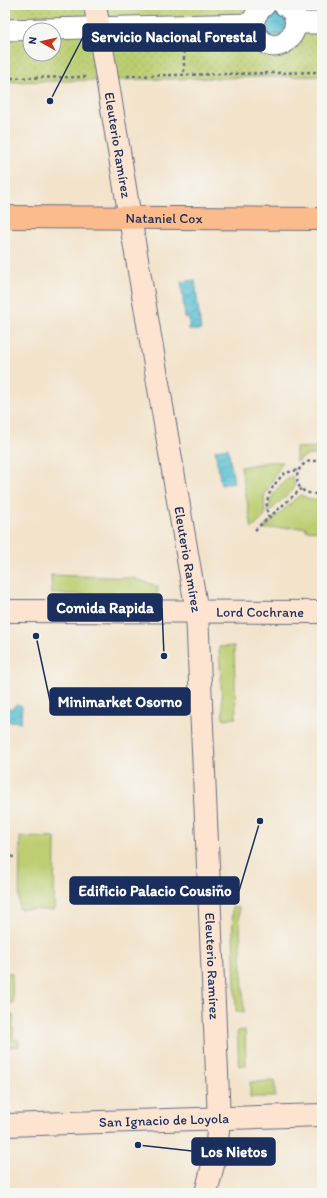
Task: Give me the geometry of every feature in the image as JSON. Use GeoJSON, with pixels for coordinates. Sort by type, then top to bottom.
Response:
{"type":"FeatureCollection","features":[{"type":"Feature","properties":{"kind":"main road","name":"Nataniel Cox"},"geometry":{"type":"LineString","coordinates":[[5,217],[322,219]]}},
{"type":"Feature","properties":{"kind":"street","name":"Eleuterio Ramírez"},"geometry":{"type":"LineString","coordinates":[[95,5],[198,612],[219,1120],[216,1153],[206,1193]]}},
{"type":"Feature","properties":{"kind":"street"},"geometry":{"type":"LineString","coordinates":[[265,5],[254,16],[253,24],[258,38],[265,43],[274,45],[279,45],[291,38],[294,32],[296,23],[292,12],[284,5]]}},
{"type":"Feature","properties":{"kind":"street"},"geometry":{"type":"LineString","coordinates":[[296,23],[322,23]]}},
{"type":"Feature","properties":{"kind":"street"},"geometry":{"type":"LineString","coordinates":[[5,30],[253,24]]}},
{"type":"Feature","properties":{"kind":"street","name":"Lord Cochrane"},"geometry":{"type":"LineString","coordinates":[[5,611],[322,612]]}},
{"type":"Feature","properties":{"kind":"street","name":"San Ignacio de Loyola"},"geometry":{"type":"LineString","coordinates":[[5,1125],[219,1120],[322,1115]]}},
{"type":"Feature","properties":{"kind":"path"},"geometry":{"type":"LineString","coordinates":[[5,78],[322,72]]}},
{"type":"Feature","properties":{"kind":"path"},"geometry":{"type":"LineString","coordinates":[[269,518],[266,506],[268,497],[285,473],[298,470],[308,462],[322,461]]}},
{"type":"Feature","properties":{"kind":"path"},"geometry":{"type":"LineString","coordinates":[[298,470],[296,477],[301,488],[306,492],[322,494]]}},
{"type":"Feature","properties":{"kind":"path"},"geometry":{"type":"LineString","coordinates":[[256,530],[301,488]]}},
{"type":"Feature","properties":{"kind":"path"},"geometry":{"type":"LineString","coordinates":[[5,856],[14,857]]}},
{"type":"Feature","properties":{"kind":"green space"},"geometry":{"type":"Polygon","coordinates":[[[5,5],[322,5],[322,76],[5,82],[5,5]]]}},
{"type":"Feature","properties":{"kind":"green space"},"geometry":{"type":"Polygon","coordinates":[[[322,447],[322,455],[307,455],[296,462],[296,448],[322,447]]]}},
{"type":"Feature","properties":{"kind":"green space"},"geometry":{"type":"Polygon","coordinates":[[[267,462],[282,462],[264,496],[265,516],[252,529],[241,467],[267,462]]]}},
{"type":"Feature","properties":{"kind":"green space"},"geometry":{"type":"Polygon","coordinates":[[[292,476],[295,488],[268,513],[270,501],[278,487],[292,476]]]}},
{"type":"Feature","properties":{"kind":"green space"},"geometry":{"type":"Polygon","coordinates":[[[300,495],[310,499],[322,500],[322,531],[306,530],[306,527],[262,529],[300,495]]]}},
{"type":"Feature","properties":{"kind":"green space"},"geometry":{"type":"Polygon","coordinates":[[[51,575],[133,578],[157,586],[158,592],[154,595],[52,594],[51,575]]]}},
{"type":"Feature","properties":{"kind":"green space"},"geometry":{"type":"Polygon","coordinates":[[[234,646],[236,718],[223,719],[219,647],[234,646]]]}},
{"type":"Feature","properties":{"kind":"green space"},"geometry":{"type":"Polygon","coordinates":[[[20,837],[55,838],[54,910],[19,909],[20,837]]]}},
{"type":"Feature","properties":{"kind":"green space"},"geometry":{"type":"Polygon","coordinates":[[[232,907],[239,907],[244,1012],[236,1012],[232,907]]]}},
{"type":"Feature","properties":{"kind":"green space"},"geometry":{"type":"Polygon","coordinates":[[[5,973],[12,973],[13,1003],[5,1003],[5,973]]]}},
{"type":"Feature","properties":{"kind":"green space"},"geometry":{"type":"Polygon","coordinates":[[[5,1015],[13,1015],[13,1040],[19,1040],[19,1046],[5,1047],[5,1015]]]}},
{"type":"Feature","properties":{"kind":"green space"},"geometry":{"type":"Polygon","coordinates":[[[245,1030],[246,1066],[239,1066],[237,1031],[245,1030]]]}},
{"type":"Feature","properties":{"kind":"green space"},"geometry":{"type":"Polygon","coordinates":[[[275,1081],[275,1097],[250,1097],[250,1082],[275,1081]]]}},
{"type":"Feature","properties":{"kind":"water"},"geometry":{"type":"Polygon","coordinates":[[[274,12],[282,16],[286,24],[282,32],[274,36],[266,32],[262,24],[266,16],[274,12]]]}},
{"type":"Feature","properties":{"kind":"water"},"geometry":{"type":"Polygon","coordinates":[[[195,280],[201,330],[189,330],[189,318],[185,318],[181,282],[195,280]]]}},
{"type":"Feature","properties":{"kind":"water"},"geometry":{"type":"Polygon","coordinates":[[[228,448],[234,482],[221,485],[215,450],[228,448]]]}},
{"type":"Feature","properties":{"kind":"water"},"geometry":{"type":"Polygon","coordinates":[[[17,704],[22,706],[21,722],[5,721],[5,709],[13,709],[17,704]]]}},
{"type":"Feature","properties":{"kind":"place","name":"Servicio Nacional Forestal"},"geometry":{"type":"Point","coordinates":[50,101]}},
{"type":"Feature","properties":{"kind":"place","name":"Minimarket Osorno"},"geometry":{"type":"Point","coordinates":[36,636]}},
{"type":"Feature","properties":{"kind":"place","name":"Comida Rapida"},"geometry":{"type":"Point","coordinates":[164,656]}},
{"type":"Feature","properties":{"kind":"place","name":"Edificio Palacio Cousiño"},"geometry":{"type":"Point","coordinates":[260,821]}},
{"type":"Feature","properties":{"kind":"place","name":"Los Nietos"},"geometry":{"type":"Point","coordinates":[138,1145]}}]}
